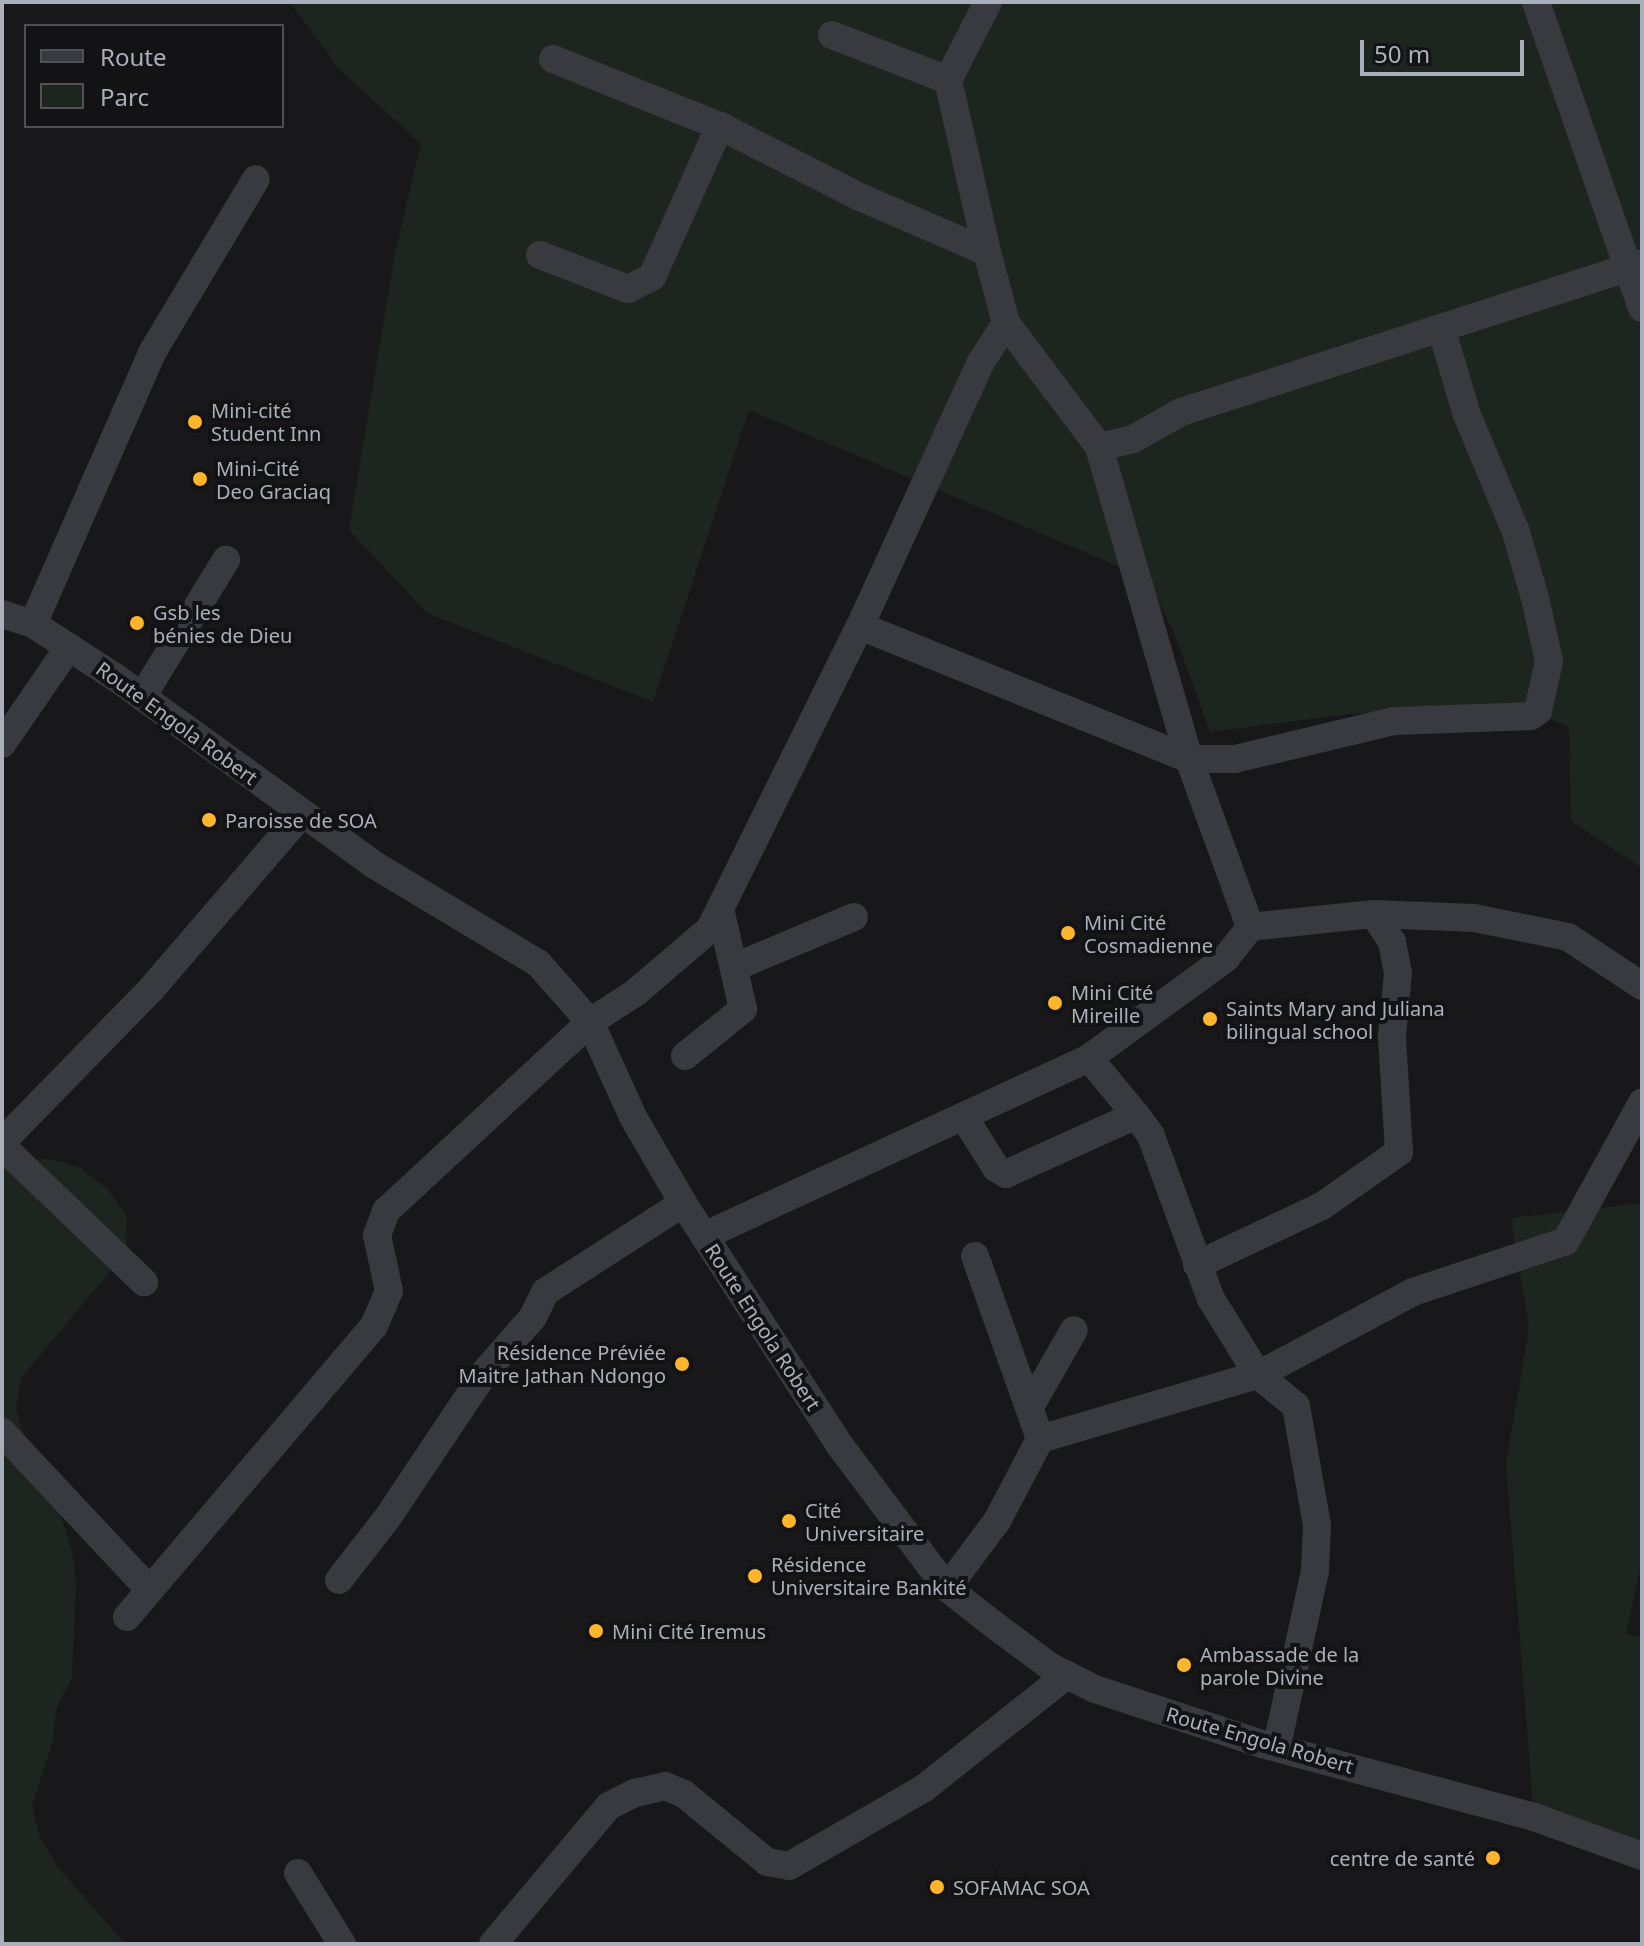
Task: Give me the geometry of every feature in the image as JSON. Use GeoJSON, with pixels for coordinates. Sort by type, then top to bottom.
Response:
{"type":"FeatureCollection","features":[{"type":"Feature","properties":{"kind":"street"},"geometry":{"type":"LineString","coordinates":[[988,2],[948,80],[1006,323],[1099,447],[1189,759],[1250,927]]}},
{"type":"Feature","properties":{"kind":"street"},"geometry":{"type":"LineString","coordinates":[[1536,2],[1635,266],[1642,308]]}},
{"type":"Feature","properties":{"kind":"street"},"geometry":{"type":"LineString","coordinates":[[832,35],[948,80]]}},
{"type":"Feature","properties":{"kind":"street"},"geometry":{"type":"LineString","coordinates":[[553,59],[720,126],[860,197],[987,252]]}},
{"type":"Feature","properties":{"kind":"street"},"geometry":{"type":"LineString","coordinates":[[540,255],[628,289],[652,277],[720,126]]}},
{"type":"Feature","properties":{"kind":"street"},"geometry":{"type":"LineString","coordinates":[[33,624],[153,351],[256,179]]}},
{"type":"Feature","properties":{"kind":"street"},"geometry":{"type":"LineString","coordinates":[[1099,447],[1133,439],[1181,412],[1635,266]]}},
{"type":"Feature","properties":{"kind":"street"},"geometry":{"type":"LineString","coordinates":[[127,1617],[374,1326],[389,1291],[377,1235],[386,1211],[590,1022],[635,993],[710,929],[721,913],[860,626],[981,362],[1006,323]]}},
{"type":"Feature","properties":{"kind":"street"},"geometry":{"type":"LineString","coordinates":[[860,626],[1189,759],[1235,759],[1395,721],[1531,716],[1538,711],[1549,661],[1535,598],[1516,532],[1467,415],[1441,328]]}},
{"type":"Feature","properties":{"kind":"street"},"geometry":{"type":"LineString","coordinates":[[142,697],[226,560]]}},
{"type":"Feature","properties":{"kind":"street","name":"Route Engola Robert"},"geometry":{"type":"LineString","coordinates":[[2,614],[33,624],[69,647],[373,864],[527,955],[590,1022],[633,1117],[683,1203],[854,1467],[947,1588],[1067,1675],[1156,1710],[1534,1817],[1642,1856]]}},
{"type":"Feature","properties":{"kind":"street"},"geometry":{"type":"LineString","coordinates":[[2,744],[69,647]]}},
{"type":"Feature","properties":{"kind":"street"},"geometry":{"type":"LineString","coordinates":[[144,1282],[2,1144],[153,987],[302,814]]}},
{"type":"Feature","properties":{"kind":"street"},"geometry":{"type":"LineString","coordinates":[[685,1056],[743,1009],[721,913]]}},
{"type":"Feature","properties":{"kind":"street"},"geometry":{"type":"LineString","coordinates":[[1197,1265],[1322,1206],[1399,1152],[1392,1036],[1398,973],[1392,942],[1374,914]]}},
{"type":"Feature","properties":{"kind":"street"},"geometry":{"type":"LineString","coordinates":[[704,1236],[1089,1058],[1226,958],[1250,927],[1374,914],[1450,915],[1550,930],[1642,986]]}},
{"type":"Feature","properties":{"kind":"street"},"geometry":{"type":"LineString","coordinates":[[735,967],[854,917]]}},
{"type":"Feature","properties":{"kind":"street"},"geometry":{"type":"LineString","coordinates":[[1089,1058],[1151,1136],[1211,1299],[1258,1375],[1296,1406],[1317,1525],[1315,1571],[1277,1746]]}},
{"type":"Feature","properties":{"kind":"street"},"geometry":{"type":"LineString","coordinates":[[1040,1439],[1258,1375],[1413,1292],[1566,1241],[1642,1103]]}},
{"type":"Feature","properties":{"kind":"street"},"geometry":{"type":"LineString","coordinates":[[964,1117],[996,1168],[1006,1174],[1136,1115]]}},
{"type":"Feature","properties":{"kind":"street"},"geometry":{"type":"LineString","coordinates":[[339,1580],[388,1517],[485,1372],[533,1317],[545,1292],[683,1203]]}},
{"type":"Feature","properties":{"kind":"street"},"geometry":{"type":"LineString","coordinates":[[947,1588],[997,1521],[1040,1439],[1031,1405],[975,1256]]}},
{"type":"Feature","properties":{"kind":"street"},"geometry":{"type":"LineString","coordinates":[[1031,1405],[1074,1330]]}},
{"type":"Feature","properties":{"kind":"street"},"geometry":{"type":"LineString","coordinates":[[2,1432],[149,1589]]}},
{"type":"Feature","properties":{"kind":"street"},"geometry":{"type":"LineString","coordinates":[[493,1944],[609,1806],[635,1793],[665,1786],[684,1794],[767,1862],[789,1866],[923,1789],[1067,1675]]}},
{"type":"Feature","properties":{"kind":"street"},"geometry":{"type":"LineString","coordinates":[[298,1873],[342,1944]]}},
{"type":"Feature","properties":{"kind":"green space"},"geometry":{"type":"Polygon","coordinates":[[[290,2],[1642,2],[1642,868],[1571,821],[1569,727],[1518,706],[1350,714],[1210,732],[1174,632],[1146,578],[749,410],[653,702],[427,613],[349,530],[396,248],[421,144],[339,69],[290,2]]]}},
{"type":"Feature","properties":{"kind":"green space"},"geometry":{"type":"Polygon","coordinates":[[[49,1159],[81,1168],[108,1190],[127,1217],[126,1252],[21,1378],[16,1408],[25,1440],[53,1491],[73,1554],[76,1583],[72,1678],[56,1709],[53,1740],[32,1806],[40,1838],[57,1866],[125,1944],[2,1944],[2,1161],[49,1159]]]}},
{"type":"Feature","properties":{"kind":"green space"},"geometry":{"type":"Polygon","coordinates":[[[1642,1203],[1642,1560],[1626,1634],[1642,1637],[1642,1841],[1534,1817],[1506,1463],[1529,1327],[1511,1218],[1642,1203]]]}},
{"type":"Feature","properties":{"kind":"place","name":"Mini-cité Student Inn"},"geometry":{"type":"Point","coordinates":[195,422]}},
{"type":"Feature","properties":{"kind":"place","name":"Mini-Cité Deo Graciaq"},"geometry":{"type":"Point","coordinates":[200,479]}},
{"type":"Feature","properties":{"kind":"place","name":"Gsb les bénies de Dieu"},"geometry":{"type":"Point","coordinates":[137,623]}},
{"type":"Feature","properties":{"kind":"place","name":"Paroisse de SOA"},"geometry":{"type":"Point","coordinates":[209,820]}},
{"type":"Feature","properties":{"kind":"place","name":"Mini Cité Cosmadienne"},"geometry":{"type":"Point","coordinates":[1068,933]}},
{"type":"Feature","properties":{"kind":"place","name":"Mini Cité Mireille"},"geometry":{"type":"Point","coordinates":[1055,1003]}},
{"type":"Feature","properties":{"kind":"place","name":"Saints Mary and Juliana bilingual school"},"geometry":{"type":"Point","coordinates":[1210,1019]}},
{"type":"Feature","properties":{"kind":"place","name":"Résidence Préviée Maitre Jathan Ndongo"},"geometry":{"type":"Point","coordinates":[682,1364]}},
{"type":"Feature","properties":{"kind":"place","name":"Cité Universitaire"},"geometry":{"type":"Point","coordinates":[789,1521]}},
{"type":"Feature","properties":{"kind":"place","name":"Résidence Universitaire Bankité"},"geometry":{"type":"Point","coordinates":[755,1576]}},
{"type":"Feature","properties":{"kind":"place","name":"Mini Cité Iremus"},"geometry":{"type":"Point","coordinates":[596,1631]}},
{"type":"Feature","properties":{"kind":"place","name":"Ambassade de la parole Divine"},"geometry":{"type":"Point","coordinates":[1184,1665]}},
{"type":"Feature","properties":{"kind":"place","name":"centre de santé"},"geometry":{"type":"Point","coordinates":[1493,1858]}},
{"type":"Feature","properties":{"kind":"place","name":"SOFAMAC SOA"},"geometry":{"type":"Point","coordinates":[937,1887]}}]}
